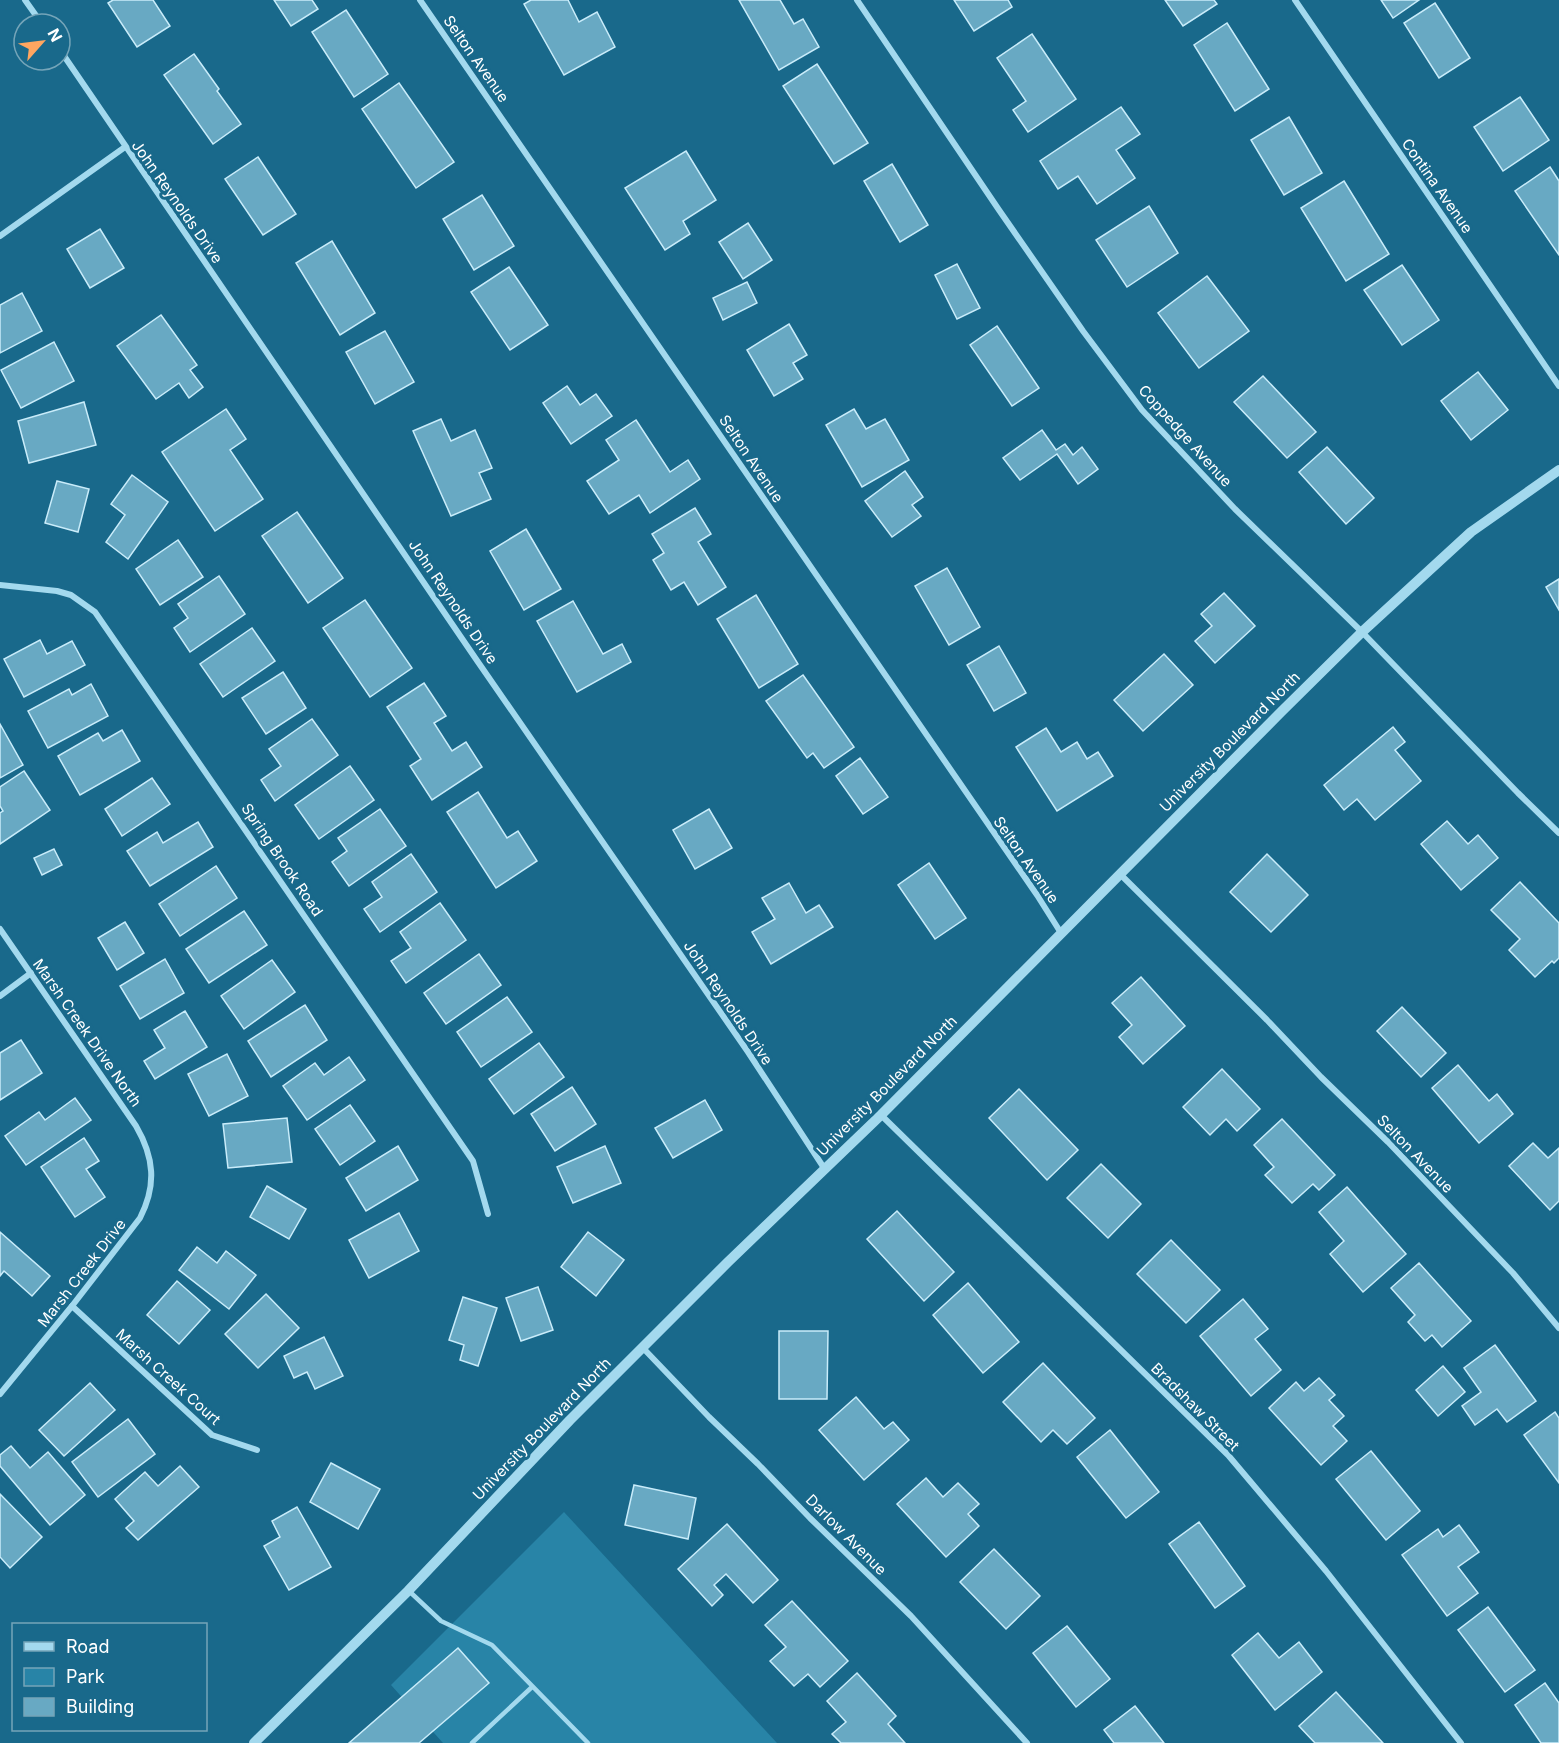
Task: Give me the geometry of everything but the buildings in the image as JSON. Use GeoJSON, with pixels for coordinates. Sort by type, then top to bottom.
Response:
{"type":"FeatureCollection","features":[{"type":"Feature","properties":{"kind":"street","name":"Selton Avenue"},"geometry":{"type":"LineString","coordinates":[[420,0],[1061,933]]}},
{"type":"Feature","properties":{"kind":"street","name":"Coppedge Avenue"},"geometry":{"type":"LineString","coordinates":[[857,0],[1051,285],[1142,410],[1235,509],[1362,632],[1559,833]]}},
{"type":"Feature","properties":{"kind":"street","name":"Contina Avenue"},"geometry":{"type":"LineString","coordinates":[[1295,0],[1559,386]]}},
{"type":"Feature","properties":{"kind":"street","name":"John Reynolds Drive"},"geometry":{"type":"LineString","coordinates":[[72,68],[748,1052],[824,1168]]}},
{"type":"Feature","properties":{"kind":"street"},"geometry":{"type":"LineString","coordinates":[[0,236],[125,147]]}},
{"type":"Feature","properties":{"kind":"street","name":"University Boulevard North"},"geometry":{"type":"LineString","coordinates":[[254,1743],[408,1591],[570,1420],[824,1168],[881,1115],[1362,632],[1471,532],[1559,470]]}},
{"type":"Feature","properties":{"kind":"street","name":"Spring Brook Road"},"geometry":{"type":"LineString","coordinates":[[0,585],[57,591],[71,595],[96,612],[473,1161],[489,1214]]}},
{"type":"Feature","properties":{"kind":"street","name":"Selton Avenue"},"geometry":{"type":"LineString","coordinates":[[1120,874],[1388,1142],[1513,1273],[1559,1328]]}},
{"type":"Feature","properties":{"kind":"street","name":"Marsh Creek Drive North"},"geometry":{"type":"LineString","coordinates":[[0,929],[136,1126],[149,1155]]}},
{"type":"Feature","properties":{"kind":"street"},"geometry":{"type":"LineString","coordinates":[[0,996],[31,973]]}},
{"type":"Feature","properties":{"kind":"street","name":"Bradshaw Street"},"geometry":{"type":"LineString","coordinates":[[881,1115],[1228,1455],[1326,1571],[1461,1743]]}},
{"type":"Feature","properties":{"kind":"street","name":"Marsh Creek Drive"},"geometry":{"type":"LineString","coordinates":[[0,1394],[72,1306],[144,1212],[152,1181],[149,1155]]}},
{"type":"Feature","properties":{"kind":"street","name":"Marsh Creek Court"},"geometry":{"type":"LineString","coordinates":[[72,1306],[212,1435],[257,1450]]}},
{"type":"Feature","properties":{"kind":"street","name":"Darlow Avenue"},"geometry":{"type":"LineString","coordinates":[[643,1348],[709,1417],[911,1616],[1028,1743]]}},
{"type":"Feature","properties":{"kind":"lane"},"geometry":{"type":"LineString","coordinates":[[408,1591],[441,1621],[492,1646],[588,1743]]}},
{"type":"Feature","properties":{"kind":"lane"},"geometry":{"type":"LineString","coordinates":[[472,1743],[532,1687]]}},
{"type":"Feature","properties":{"kind":"green space"},"geometry":{"type":"Polygon","coordinates":[[[564,1512],[777,1743],[443,1743],[391,1685],[564,1512]]]}}]}
